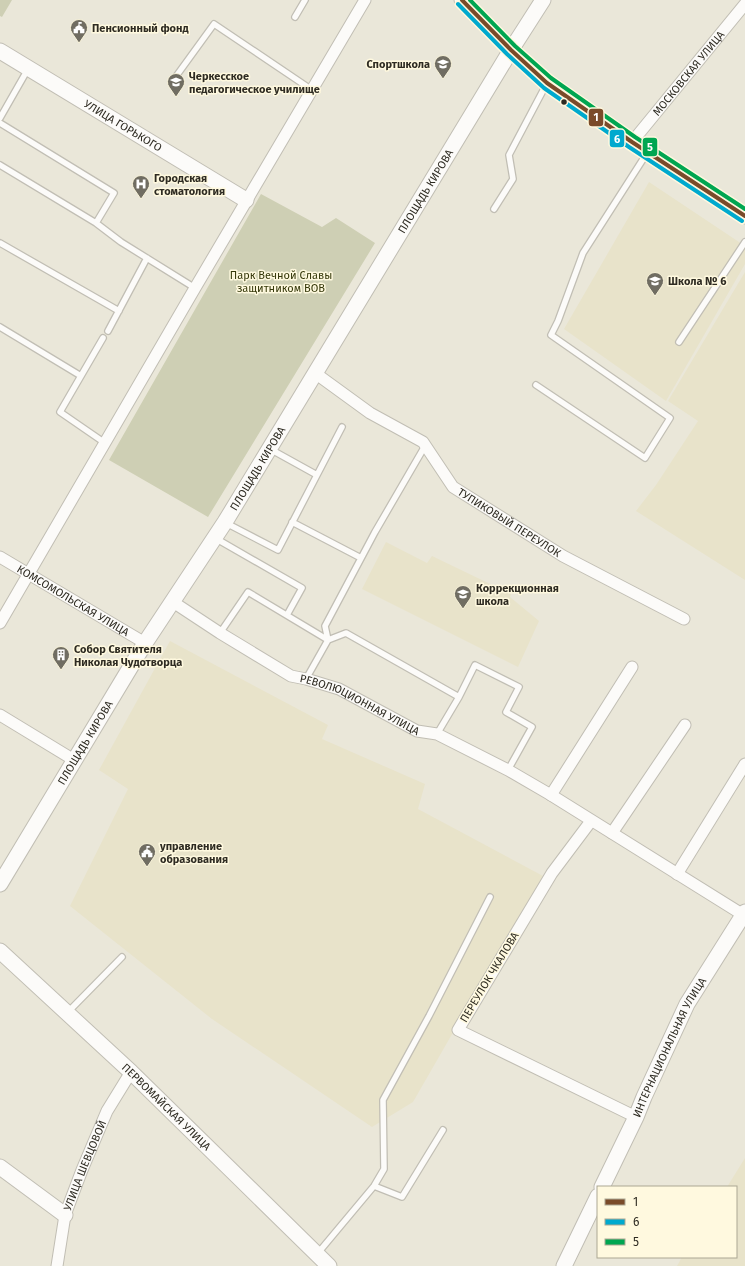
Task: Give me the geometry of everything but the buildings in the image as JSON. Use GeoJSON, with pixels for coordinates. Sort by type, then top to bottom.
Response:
{"type":"FeatureCollection","features":[{"type":"Feature","properties":{"kind":"main road"},"geometry":{"type":"LineString","coordinates":[[462,0],[511,50],[547,83],[632,142],[745,216]]}},
{"type":"Feature","properties":{"kind":"main road","name":"ПЛОЩАДЬ КИРОВА"},"geometry":{"type":"LineString","coordinates":[[0,884],[74,760],[146,644],[215,538],[270,449],[511,50],[543,0]]}},
{"type":"Feature","properties":{"kind":"main road","name":"УЛИЦА ГОРЬКОГО"},"geometry":{"type":"LineString","coordinates":[[0,51],[246,200]]}},
{"type":"Feature","properties":{"kind":"main road","name":"ИНТЕРНАЦИОНАЛЬНАЯ УЛИЦА"},"geometry":{"type":"LineString","coordinates":[[602,1186],[636,1117],[687,1004],[744,914]]}},
{"type":"Feature","properties":{"kind":"main road","name":"ПЕРВОМАЙСКАЯ УЛИЦА"},"geometry":{"type":"LineString","coordinates":[[0,951],[131,1072],[329,1266]]}},
{"type":"Feature","properties":{"kind":"main road"},"geometry":{"type":"LineString","coordinates":[[0,1167],[65,1215]]}},
{"type":"Feature","properties":{"kind":"main road"},"geometry":{"type":"LineString","coordinates":[[564,1266],[597,1198]]}},
{"type":"Feature","properties":{"kind":"street"},"geometry":{"type":"LineString","coordinates":[[0,623],[246,200],[365,0]]}},
{"type":"Feature","properties":{"kind":"street","name":"МОСКОВСКАЯ УЛИЦА"},"geometry":{"type":"LineString","coordinates":[[632,142],[745,4]]}},
{"type":"Feature","properties":{"kind":"street","name":"ТУПИКОВЫЙ ПЕРЕУЛОК"},"geometry":{"type":"LineString","coordinates":[[315,373],[370,413],[423,442],[453,486],[563,556],[684,619]]}},
{"type":"Feature","properties":{"kind":"street","name":"КОМСОМОЛЬСКАЯ УЛИЦА"},"geometry":{"type":"LineString","coordinates":[[0,557],[146,644]]}},
{"type":"Feature","properties":{"kind":"street","name":"РЕВОЛЮЦИОННАЯ УЛИЦА"},"geometry":{"type":"LineString","coordinates":[[173,602],[220,633],[291,676],[339,689],[416,731],[437,734],[508,770],[744,914]]}},
{"type":"Feature","properties":{"kind":"street"},"geometry":{"type":"LineString","coordinates":[[551,795],[632,667]]}},
{"type":"Feature","properties":{"kind":"street"},"geometry":{"type":"LineString","coordinates":[[0,714],[74,760]]}},
{"type":"Feature","properties":{"kind":"street"},"geometry":{"type":"LineString","coordinates":[[612,833],[685,725]]}},
{"type":"Feature","properties":{"kind":"street"},"geometry":{"type":"LineString","coordinates":[[677,874],[745,764]]}},
{"type":"Feature","properties":{"kind":"street","name":"ПЕРЕУЛОК ЧКАЛОВА"},"geometry":{"type":"LineString","coordinates":[[591,821],[552,873],[458,1030],[636,1117]]}},
{"type":"Feature","properties":{"kind":"street","name":"УЛИЦА ШЕВЦОВОЙ"},"geometry":{"type":"LineString","coordinates":[[57,1266],[65,1215],[107,1111],[131,1072]]}},
{"type":"Feature","properties":{"kind":"lane"},"geometry":{"type":"LineString","coordinates":[[296,17],[305,0]]}},
{"type":"Feature","properties":{"kind":"lane"},"geometry":{"type":"LineString","coordinates":[[177,75],[214,24],[312,90]]}},
{"type":"Feature","properties":{"kind":"lane"},"geometry":{"type":"LineString","coordinates":[[0,118],[29,68]]}},
{"type":"Feature","properties":{"kind":"lane"},"geometry":{"type":"LineString","coordinates":[[494,209],[513,179],[509,155],[547,83]]}},
{"type":"Feature","properties":{"kind":"lane"},"geometry":{"type":"LineString","coordinates":[[0,123],[114,193],[96,223]]}},
{"type":"Feature","properties":{"kind":"lane"},"geometry":{"type":"LineString","coordinates":[[536,385],[644,458],[670,418],[551,335],[558,321],[583,253],[647,152]]}},
{"type":"Feature","properties":{"kind":"lane"},"geometry":{"type":"LineString","coordinates":[[0,165],[96,223],[121,242],[195,288]]}},
{"type":"Feature","properties":{"kind":"lane"},"geometry":{"type":"LineString","coordinates":[[0,242],[118,311]]}},
{"type":"Feature","properties":{"kind":"lane"},"geometry":{"type":"LineString","coordinates":[[679,342],[745,242]]}},
{"type":"Feature","properties":{"kind":"lane"},"geometry":{"type":"LineString","coordinates":[[108,331],[147,258]]}},
{"type":"Feature","properties":{"kind":"lane"},"geometry":{"type":"LineString","coordinates":[[0,327],[81,376]]}},
{"type":"Feature","properties":{"kind":"lane"},"geometry":{"type":"LineString","coordinates":[[103,338],[60,412],[105,443]]}},
{"type":"Feature","properties":{"kind":"lane"},"geometry":{"type":"LineString","coordinates":[[225,522],[278,550],[342,427]]}},
{"type":"Feature","properties":{"kind":"lane"},"geometry":{"type":"LineString","coordinates":[[328,640],[325,626],[375,532],[425,446]]}},
{"type":"Feature","properties":{"kind":"lane"},"geometry":{"type":"LineString","coordinates":[[270,449],[317,475]]}},
{"type":"Feature","properties":{"kind":"lane"},"geometry":{"type":"LineString","coordinates":[[292,522],[361,558]]}},
{"type":"Feature","properties":{"kind":"lane"},"geometry":{"type":"LineString","coordinates":[[215,538],[302,588],[287,615]]}},
{"type":"Feature","properties":{"kind":"lane"},"geometry":{"type":"LineString","coordinates":[[220,633],[248,592],[328,640]]}},
{"type":"Feature","properties":{"kind":"lane"},"geometry":{"type":"LineString","coordinates":[[306,679],[328,640],[346,633],[459,696]]}},
{"type":"Feature","properties":{"kind":"lane"},"geometry":{"type":"LineString","coordinates":[[437,734],[475,665],[518,687],[506,712],[532,727],[508,770]]}},
{"type":"Feature","properties":{"kind":"lane"},"geometry":{"type":"LineString","coordinates":[[317,1254],[374,1186],[384,1169],[383,1100],[429,1016],[490,897]]}},
{"type":"Feature","properties":{"kind":"lane"},"geometry":{"type":"LineString","coordinates":[[67,1013],[122,957]]}},
{"type":"Feature","properties":{"kind":"lane"},"geometry":{"type":"LineString","coordinates":[[374,1186],[402,1197],[443,1130]]}},
{"type":"Feature","properties":{"kind":"shaded area","name":"Школа № 6"},"geometry":{"type":"Polygon","coordinates":[[[649,182],[745,246],[745,264],[666,401],[564,329],[649,182]]]}},
{"type":"Feature","properties":{"kind":"shaded area"},"geometry":{"type":"Polygon","coordinates":[[[745,272],[745,580],[636,511],[656,485],[698,421],[668,401],[745,272]]]}},
{"type":"Feature","properties":{"kind":"shaded area","name":"Коррекционная школа"},"geometry":{"type":"Polygon","coordinates":[[[386,542],[427,563],[432,556],[511,594],[510,597],[539,621],[518,667],[362,589],[386,542]]]}},
{"type":"Feature","properties":{"kind":"shaded area"},"geometry":{"type":"Polygon","coordinates":[[[170,641],[328,725],[322,739],[425,784],[418,809],[543,876],[413,1102],[372,1127],[212,1019],[70,906],[128,789],[99,770],[170,641]]]}},
{"type":"Feature","properties":{"kind":"shaded area"},"geometry":{"type":"Polygon","coordinates":[[[745,1158],[745,1266],[677,1266],[681,1258],[737,1258],[737,1186],[728,1186],[745,1158]]]}},
{"type":"Feature","properties":{"kind":"green space"},"geometry":{"type":"Polygon","coordinates":[[[0,0],[12,0],[2,17],[0,16],[0,0]]]}},
{"type":"Feature","properties":{"kind":"green space","name":"Парк Вечной Славы защитником ВОВ"},"geometry":{"type":"Polygon","coordinates":[[[261,194],[322,227],[336,218],[375,243],[208,517],[109,460],[261,194]]]}},
{"type":"Feature","properties":{"kind":"transit line","name":"1"},"geometry":{"type":"LineString","coordinates":[[462,0],[511,50],[547,83],[632,142],[745,216]]}},
{"type":"Feature","properties":{"kind":"transit line","name":"5"},"geometry":{"type":"LineString","coordinates":[[470,0],[515,46],[551,78],[635,137],[745,209]]}},
{"type":"Feature","properties":{"kind":"transit line","name":"6"},"geometry":{"type":"LineString","coordinates":[[458,4],[507,54],[544,88],[629,147],[742,221]]}},
{"type":"Feature","properties":{"kind":"place","name":"Пенсионный фонд"},"geometry":{"type":"Point","coordinates":[79,43]}},
{"type":"Feature","properties":{"kind":"place","name":"Спортшкола"},"geometry":{"type":"Point","coordinates":[443,79]}},
{"type":"Feature","properties":{"kind":"place","name":"Черкесское педагогическое училище"},"geometry":{"type":"Point","coordinates":[176,97]}},
{"type":"Feature","properties":{"kind":"place","name":"Городская стоматология"},"geometry":{"type":"Point","coordinates":[141,199]}},
{"type":"Feature","properties":{"kind":"place","name":"Школа № 6"},"geometry":{"type":"Point","coordinates":[655,296]}},
{"type":"Feature","properties":{"kind":"place","name":"Коррекционная школа"},"geometry":{"type":"Point","coordinates":[463,609]}},
{"type":"Feature","properties":{"kind":"place","name":"Собор Святителя Николая Чудотворца"},"geometry":{"type":"Point","coordinates":[61,670]}},
{"type":"Feature","properties":{"kind":"place","name":"управление образования"},"geometry":{"type":"Point","coordinates":[147,867]}}]}
